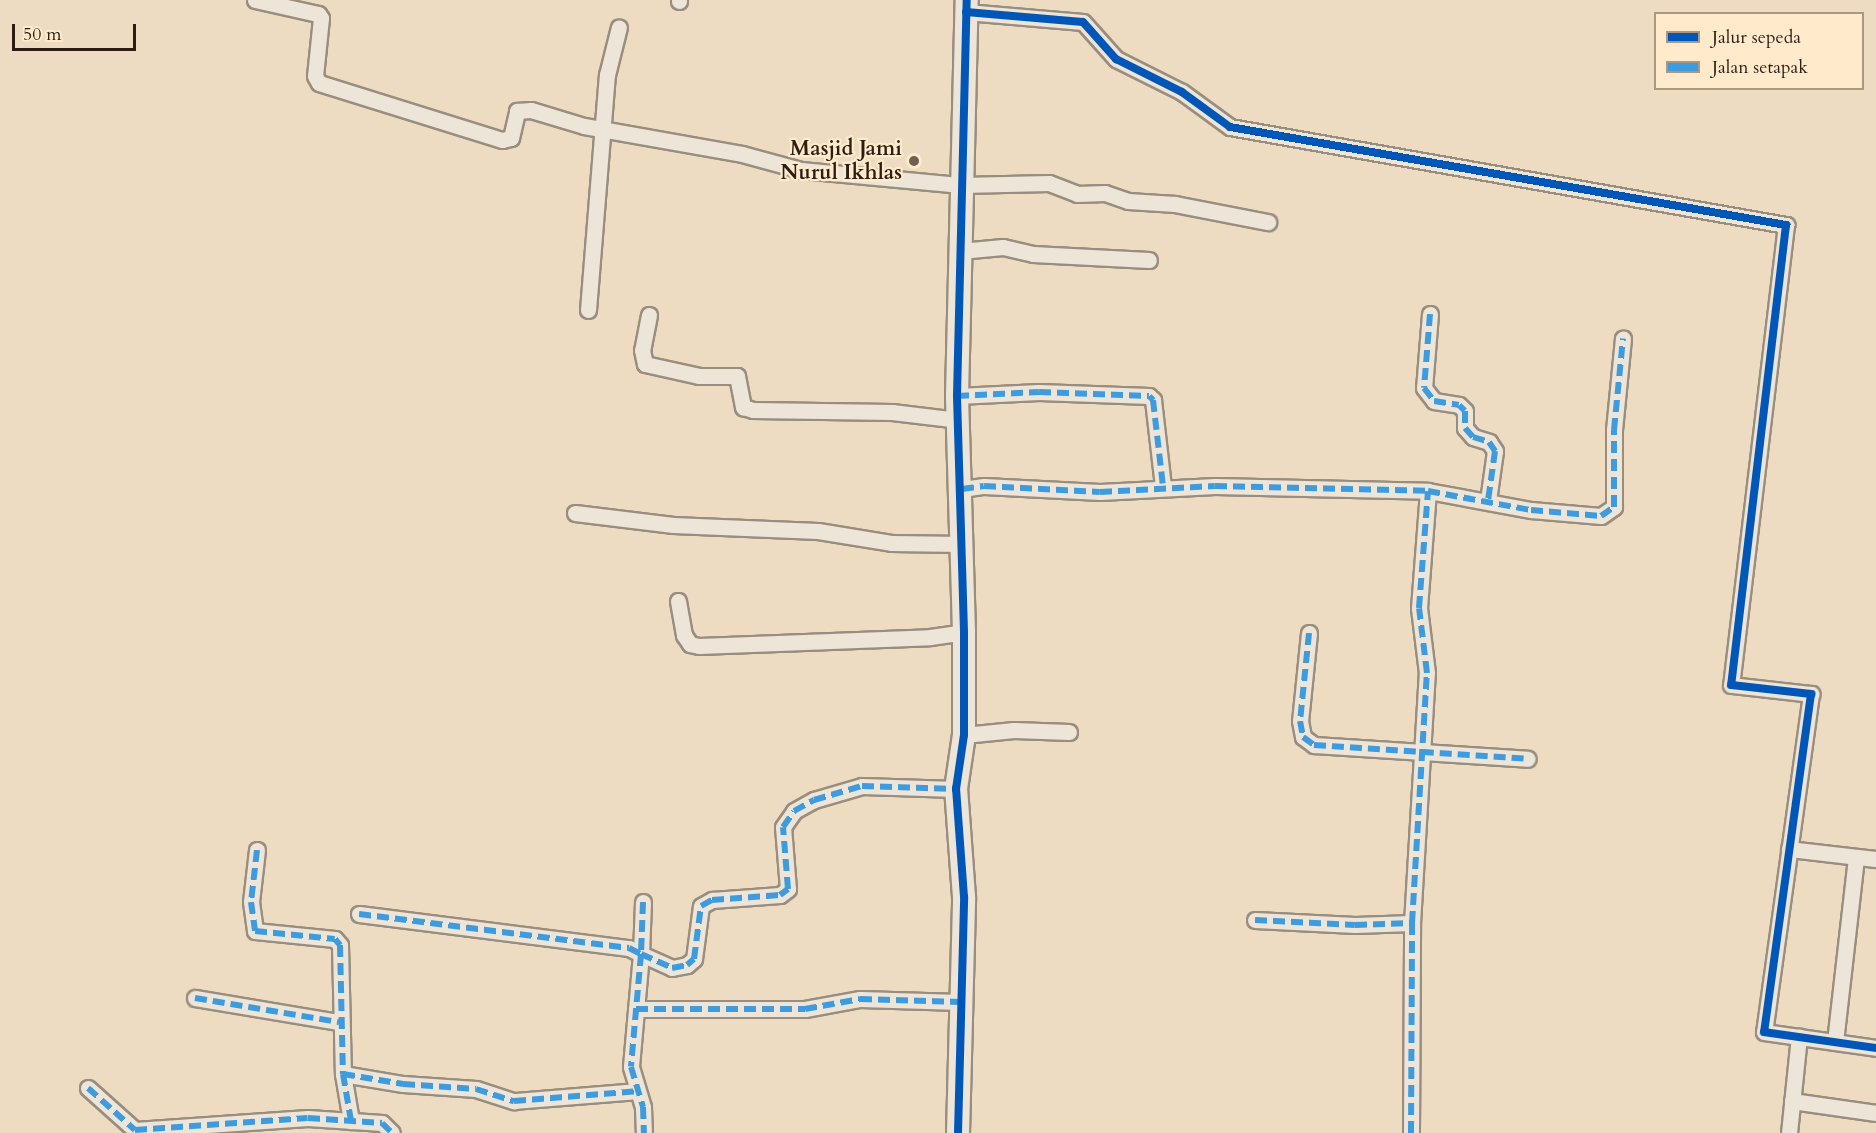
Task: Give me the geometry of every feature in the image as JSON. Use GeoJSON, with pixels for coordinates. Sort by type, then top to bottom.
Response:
{"type":"FeatureCollection","features":[{"type":"Feature","properties":{"kind":"street"},"geometry":{"type":"LineString","coordinates":[[255,0],[318,14],[322,23],[315,76],[322,84],[502,140],[510,138],[513,116],[523,109],[602,129],[742,154],[801,170],[961,185],[1049,183],[1077,194],[1105,193],[1128,201],[1174,204],[1268,222]]}},
{"type":"Feature","properties":{"kind":"street"},"geometry":{"type":"LineString","coordinates":[[958,1133],[964,897],[956,789],[964,735],[964,632],[962,489],[957,396],[967,6],[1083,22],[1116,59],[1182,92],[1230,127],[1786,225],[1731,685],[1811,694],[1764,1032],[1876,1048]]}},
{"type":"Feature","properties":{"kind":"street"},"geometry":{"type":"LineString","coordinates":[[588,310],[607,75],[619,27]]}},
{"type":"Feature","properties":{"kind":"street"},"geometry":{"type":"LineString","coordinates":[[960,251],[1004,247],[1033,254],[1149,260]]}},
{"type":"Feature","properties":{"kind":"street"},"geometry":{"type":"LineString","coordinates":[[1431,314],[1424,388],[1434,401],[1459,405],[1466,411],[1465,428],[1473,437],[1489,442],[1495,451],[1488,501]]}},
{"type":"Feature","properties":{"kind":"street"},"geometry":{"type":"LineString","coordinates":[[650,315],[642,350],[645,364],[699,376],[737,376],[743,407],[753,410],[892,412],[958,420]]}},
{"type":"Feature","properties":{"kind":"street"},"geometry":{"type":"LineString","coordinates":[[962,489],[984,486],[1100,492],[1163,486],[1428,491],[1594,516],[1611,511],[1623,339]]}},
{"type":"Feature","properties":{"kind":"street"},"geometry":{"type":"LineString","coordinates":[[957,396],[1039,392],[1149,396],[1153,400],[1163,486]]}},
{"type":"Feature","properties":{"kind":"street"},"geometry":{"type":"LineString","coordinates":[[1411,1133],[1412,923],[1426,673],[1419,608],[1428,491]]}},
{"type":"Feature","properties":{"kind":"street"},"geometry":{"type":"LineString","coordinates":[[575,513],[673,525],[818,531],[891,543],[963,544]]}},
{"type":"Feature","properties":{"kind":"street"},"geometry":{"type":"LineString","coordinates":[[678,601],[684,635],[690,645],[699,646],[930,637],[964,632]]}},
{"type":"Feature","properties":{"kind":"street"},"geometry":{"type":"LineString","coordinates":[[1309,633],[1300,721],[1303,737],[1324,748],[1528,759]]}},
{"type":"Feature","properties":{"kind":"street"},"geometry":{"type":"LineString","coordinates":[[964,735],[1014,730],[1069,732]]}},
{"type":"Feature","properties":{"kind":"street"},"geometry":{"type":"LineString","coordinates":[[359,914],[629,948],[672,968],[687,965],[694,959],[701,906],[712,900],[786,892],[790,878],[783,827],[794,811],[814,800],[862,786],[956,789]]}},
{"type":"Feature","properties":{"kind":"street"},"geometry":{"type":"LineString","coordinates":[[1790,849],[1876,859]]}},
{"type":"Feature","properties":{"kind":"street"},"geometry":{"type":"LineString","coordinates":[[257,850],[252,902],[255,931],[338,941],[341,952],[339,1022],[343,1074],[351,1121]]}},
{"type":"Feature","properties":{"kind":"street"},"geometry":{"type":"LineString","coordinates":[[1835,1042],[1856,857]]}},
{"type":"Feature","properties":{"kind":"street"},"geometry":{"type":"LineString","coordinates":[[643,902],[631,1067],[644,1133]]}},
{"type":"Feature","properties":{"kind":"street"},"geometry":{"type":"LineString","coordinates":[[1255,920],[1355,925],[1412,923]]}},
{"type":"Feature","properties":{"kind":"street"},"geometry":{"type":"LineString","coordinates":[[195,998],[339,1022]]}},
{"type":"Feature","properties":{"kind":"street"},"geometry":{"type":"LineString","coordinates":[[636,1009],[805,1009],[860,999],[960,1002]]}},
{"type":"Feature","properties":{"kind":"street"},"geometry":{"type":"LineString","coordinates":[[1789,1133],[1799,1037]]}},
{"type":"Feature","properties":{"kind":"street"},"geometry":{"type":"LineString","coordinates":[[343,1074],[403,1084],[476,1089],[514,1101],[637,1091]]}},
{"type":"Feature","properties":{"kind":"street"},"geometry":{"type":"LineString","coordinates":[[88,1088],[124,1124],[135,1130],[290,1118],[382,1123],[392,1133]]}},
{"type":"Feature","properties":{"kind":"street"},"geometry":{"type":"LineString","coordinates":[[1792,1101],[1876,1113]]}},
{"type":"Feature","properties":{"kind":"marked path"},"geometry":{"type":"LineString","coordinates":[[1430,314],[1424,388],[1434,401],[1459,405],[1465,411],[1465,428],[1473,437],[1489,442],[1495,451],[1488,501]]}},
{"type":"Feature","properties":{"kind":"marked path"},"geometry":{"type":"LineString","coordinates":[[962,489],[984,486],[1100,492],[1215,486],[1428,491],[1531,510],[1601,516],[1614,507],[1614,430],[1623,338]]}},
{"type":"Feature","properties":{"kind":"marked path"},"geometry":{"type":"LineString","coordinates":[[957,396],[1039,392],[1149,396],[1153,400],[1163,486]]}},
{"type":"Feature","properties":{"kind":"marked path"},"geometry":{"type":"LineString","coordinates":[[1411,1133],[1412,923],[1427,673],[1419,608],[1428,491]]}},
{"type":"Feature","properties":{"kind":"marked path"},"geometry":{"type":"LineString","coordinates":[[1309,633],[1300,721],[1303,737],[1314,745],[1528,759]]}},
{"type":"Feature","properties":{"kind":"marked path"},"geometry":{"type":"LineString","coordinates":[[643,902],[641,954],[672,968],[687,965],[694,959],[701,906],[712,900],[780,895],[788,889],[783,827],[794,811],[814,800],[862,786],[956,789]]}},
{"type":"Feature","properties":{"kind":"marked path"},"geometry":{"type":"LineString","coordinates":[[257,850],[251,902],[255,931],[335,939],[340,945],[343,1074],[403,1084],[476,1089],[514,1101],[637,1091]]}},
{"type":"Feature","properties":{"kind":"marked path"},"geometry":{"type":"LineString","coordinates":[[359,914],[629,948],[641,954],[631,1067],[643,1107],[644,1133]]}},
{"type":"Feature","properties":{"kind":"marked path"},"geometry":{"type":"LineString","coordinates":[[1255,920],[1355,925],[1412,923]]}},
{"type":"Feature","properties":{"kind":"marked path"},"geometry":{"type":"LineString","coordinates":[[195,998],[339,1022]]}},
{"type":"Feature","properties":{"kind":"marked path"},"geometry":{"type":"LineString","coordinates":[[636,1009],[805,1009],[860,999],[960,1002]]}},
{"type":"Feature","properties":{"kind":"marked path"},"geometry":{"type":"LineString","coordinates":[[343,1074],[351,1121]]}},
{"type":"Feature","properties":{"kind":"marked path"},"geometry":{"type":"LineString","coordinates":[[88,1088],[135,1130],[308,1118],[382,1123],[392,1133]]}},
{"type":"Feature","properties":{"kind":"cycle path"},"geometry":{"type":"LineString","coordinates":[[958,1133],[964,897],[956,789],[964,735],[964,632],[957,396],[967,0]]}},
{"type":"Feature","properties":{"kind":"cycle path"},"geometry":{"type":"LineString","coordinates":[[966,12],[1083,22],[1116,59],[1182,92],[1230,127],[1786,225],[1731,685],[1811,694],[1764,1032],[1876,1048]]}},
{"type":"Feature","properties":{"kind":"place","name":"Masjid Jami Nurul Ikhlas"},"geometry":{"type":"Point","coordinates":[914,161]}}]}
